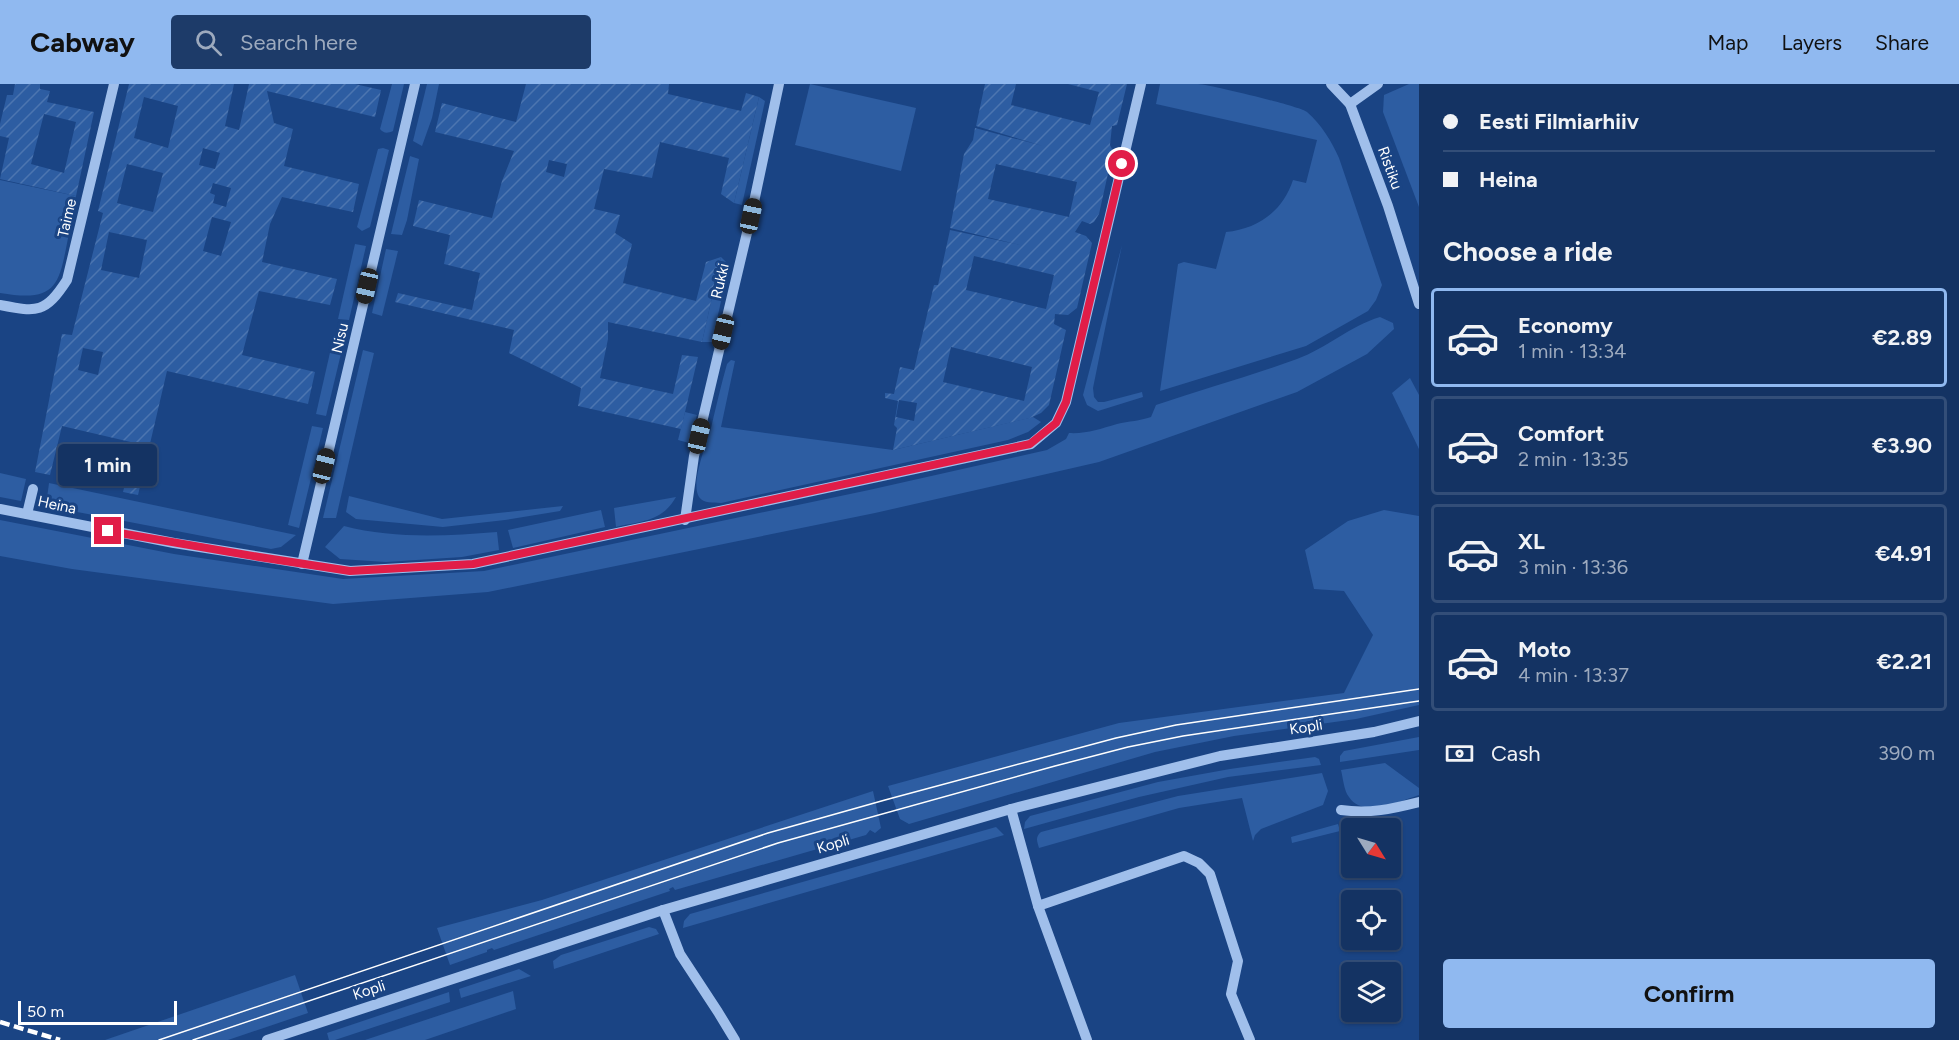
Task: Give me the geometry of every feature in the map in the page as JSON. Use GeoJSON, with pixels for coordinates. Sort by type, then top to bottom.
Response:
{"type":"FeatureCollection","features":[{"type":"Feature","properties":{"kind":"street","name":"Taime"},"geometry":{"type":"LineString","coordinates":[[0,305],[36,310],[54,299],[67,280],[114,84]]}},
{"type":"Feature","properties":{"kind":"street","name":"Nisu"},"geometry":{"type":"LineString","coordinates":[[302,564],[415,84]]}},
{"type":"Feature","properties":{"kind":"street","name":"Rukki"},"geometry":{"type":"LineString","coordinates":[[685,520],[694,456],[751,216],[779,84]]}},
{"type":"Feature","properties":{"kind":"street","name":"Heina"},"geometry":{"type":"LineString","coordinates":[[0,508],[174,543],[350,571],[473,564],[1030,444],[1056,423],[1066,402],[1141,84]]}},
{"type":"Feature","properties":{"kind":"street","name":"Ristiku"},"geometry":{"type":"LineString","coordinates":[[1331,84],[1350,104],[1388,206],[1419,304]]}},
{"type":"Feature","properties":{"kind":"street"},"geometry":{"type":"LineString","coordinates":[[1350,104],[1378,84]]}},
{"type":"Feature","properties":{"kind":"street"},"geometry":{"type":"LineString","coordinates":[[27,514],[33,489]]}},
{"type":"Feature","properties":{"kind":"street","name":"Kopli"},"geometry":{"type":"LineString","coordinates":[[267,1040],[663,910],[1011,809],[1220,756],[1374,732],[1419,721]]}},
{"type":"Feature","properties":{"kind":"street"},"geometry":{"type":"LineString","coordinates":[[1341,810],[1360,813],[1376,812],[1419,802]]}},
{"type":"Feature","properties":{"kind":"street"},"geometry":{"type":"LineString","coordinates":[[1011,809],[1038,906],[1086,1040]]}},
{"type":"Feature","properties":{"kind":"street"},"geometry":{"type":"LineString","coordinates":[[1038,906],[1184,856],[1200,862],[1210,874],[1238,961],[1232,994],[1250,1040]]}},
{"type":"Feature","properties":{"kind":"street"},"geometry":{"type":"LineString","coordinates":[[663,910],[680,954],[735,1040]]}},
{"type":"Feature","properties":{"kind":"shaded area"},"geometry":{"type":"Polygon","coordinates":[[[15,84],[40,84],[40,89],[50,91],[47,102],[94,112],[76,196],[0,179],[9,138],[0,136],[0,124],[7,95],[13,95],[15,84]],[[44,114],[31,164],[64,173],[76,122],[44,114]]]}},
{"type":"Feature","properties":{"kind":"shaded area"},"geometry":{"type":"Polygon","coordinates":[[[129,84],[234,84],[225,126],[239,130],[249,84],[355,84],[381,90],[375,117],[267,91],[274,123],[293,129],[284,166],[359,184],[353,212],[282,197],[270,224],[262,262],[337,279],[330,305],[259,291],[242,355],[315,372],[308,404],[167,371],[138,495],[123,492],[135,443],[62,426],[50,475],[35,472],[62,334],[72,335],[103,213],[98,211],[129,84]],[[144,97],[134,138],[168,148],[178,106],[144,97]],[[203,148],[199,165],[215,169],[220,153],[203,148]],[[127,164],[117,203],[153,212],[163,173],[127,164]],[[213,183],[210,193],[215,195],[213,203],[226,207],[231,188],[213,183]],[[212,217],[203,251],[221,256],[231,222],[212,217]],[[109,232],[101,270],[139,278],[147,240],[109,232]],[[83,348],[78,370],[98,375],[103,352],[83,348]]]}},
{"type":"Feature","properties":{"kind":"shaded area"},"geometry":{"type":"Polygon","coordinates":[[[392,84],[404,84],[393,131],[386,133],[380,129],[392,84]]]}},
{"type":"Feature","properties":{"kind":"shaded area"},"geometry":{"type":"Polygon","coordinates":[[[427,84],[439,84],[432,118],[422,146],[413,141],[427,84]]]}},
{"type":"Feature","properties":{"kind":"shaded area"},"geometry":{"type":"Polygon","coordinates":[[[526,84],[669,84],[668,94],[741,111],[746,93],[759,97],[734,203],[721,194],[729,158],[660,142],[652,178],[604,169],[594,209],[620,215],[615,233],[632,244],[623,283],[696,301],[706,262],[721,257],[702,342],[608,322],[608,339],[600,378],[673,394],[682,355],[698,357],[681,429],[578,406],[581,388],[509,353],[514,330],[395,302],[398,293],[472,310],[480,273],[444,264],[450,235],[413,226],[419,200],[492,218],[502,181],[514,151],[435,132],[442,103],[516,122],[526,84]],[[549,160],[546,172],[564,177],[567,164],[549,160]]]}},
{"type":"Feature","properties":{"kind":"shaded area"},"geometry":{"type":"Polygon","coordinates":[[[810,84],[916,108],[901,171],[795,145],[810,84]]]}},
{"type":"Feature","properties":{"kind":"shaded area"},"geometry":{"type":"Polygon","coordinates":[[[985,84],[1016,84],[1011,105],[1090,125],[1099,92],[1068,84],[1127,84],[1117,125],[1112,126],[1110,145],[1113,151],[1099,214],[1090,224],[1082,221],[1075,232],[1086,236],[1092,243],[1077,308],[1068,315],[1055,314],[1054,324],[1066,330],[1049,405],[1041,413],[1030,418],[893,450],[897,428],[894,425],[898,401],[885,398],[885,393],[894,394],[900,367],[914,370],[934,285],[938,285],[950,230],[1020,245],[950,228],[964,154],[973,140],[975,128],[1043,146],[976,126],[985,84]],[[996,164],[988,199],[1069,217],[1077,182],[996,164]],[[974,256],[966,290],[1046,309],[1054,275],[974,256]],[[951,347],[943,382],[1024,401],[1032,367],[951,347]],[[899,400],[896,417],[914,421],[917,403],[899,400]]]}},
{"type":"Feature","properties":{"kind":"shaded area"},"geometry":{"type":"Polygon","coordinates":[[[1160,84],[1198,84],[1254,96],[1301,109],[1317,122],[1339,158],[1382,285],[1376,300],[1368,311],[1306,346],[1160,391],[1178,264],[1184,262],[1216,269],[1226,232],[1249,227],[1268,216],[1283,201],[1293,180],[1306,183],[1317,140],[1156,104],[1160,84]]]}},
{"type":"Feature","properties":{"kind":"shaded area"},"geometry":{"type":"Polygon","coordinates":[[[1409,84],[1419,84],[1419,207],[1383,112],[1384,95],[1409,84]]]}},
{"type":"Feature","properties":{"kind":"shaded area"},"geometry":{"type":"Polygon","coordinates":[[[759,97],[765,101],[742,205],[734,203],[759,97]]]}},
{"type":"Feature","properties":{"kind":"shaded area"},"geometry":{"type":"Polygon","coordinates":[[[378,149],[389,150],[370,227],[362,231],[357,227],[378,149]]]}},
{"type":"Feature","properties":{"kind":"shaded area"},"geometry":{"type":"Polygon","coordinates":[[[410,156],[419,159],[407,220],[402,235],[391,234],[410,156]]]}},
{"type":"Feature","properties":{"kind":"shaded area"},"geometry":{"type":"Polygon","coordinates":[[[0,180],[76,196],[66,232],[69,233],[62,265],[53,286],[45,292],[34,295],[0,293],[0,180]]]}},
{"type":"Feature","properties":{"kind":"shaded area"},"geometry":{"type":"Polygon","coordinates":[[[355,244],[366,246],[349,320],[338,319],[355,244]]]}},
{"type":"Feature","properties":{"kind":"shaded area"},"geometry":{"type":"Polygon","coordinates":[[[1122,245],[1093,388],[1094,397],[1098,402],[1104,402],[1142,392],[1143,397],[1098,411],[1087,405],[1083,395],[1122,245]]]}},
{"type":"Feature","properties":{"kind":"shaded area"},"geometry":{"type":"Polygon","coordinates":[[[386,249],[398,251],[382,316],[372,313],[386,249]]]}},
{"type":"Feature","properties":{"kind":"shaded area"},"geometry":{"type":"Polygon","coordinates":[[[721,257],[729,265],[712,342],[702,342],[721,257]]]}},
{"type":"Feature","properties":{"kind":"shaded area"},"geometry":{"type":"Polygon","coordinates":[[[1380,317],[1393,323],[1394,329],[1367,354],[1297,392],[1099,462],[875,513],[488,592],[333,604],[72,569],[0,556],[0,520],[174,554],[343,579],[484,571],[1047,450],[1066,439],[1069,433],[1087,432],[1151,417],[1156,405],[1297,359],[1380,317]]]}},
{"type":"Feature","properties":{"kind":"shaded area"},"geometry":{"type":"Polygon","coordinates":[[[334,335],[345,337],[326,416],[316,414],[334,335]]]}},
{"type":"Feature","properties":{"kind":"shaded area"},"geometry":{"type":"Polygon","coordinates":[[[363,350],[374,353],[336,518],[323,518],[363,350]]]}},
{"type":"Feature","properties":{"kind":"shaded area"},"geometry":{"type":"Polygon","coordinates":[[[731,360],[735,361],[721,427],[893,450],[1033,417],[1041,422],[1028,432],[1008,440],[721,503],[706,502],[699,497],[697,491],[698,473],[727,364],[731,360]]]}},
{"type":"Feature","properties":{"kind":"shaded area"},"geometry":{"type":"Polygon","coordinates":[[[1410,378],[1419,395],[1419,449],[1392,393],[1410,378]]]}},
{"type":"Feature","properties":{"kind":"shaded area"},"geometry":{"type":"Polygon","coordinates":[[[685,412],[697,415],[689,443],[678,440],[685,412]]]}},
{"type":"Feature","properties":{"kind":"shaded area"},"geometry":{"type":"Polygon","coordinates":[[[312,426],[323,428],[299,528],[288,525],[312,426]]]}},
{"type":"Feature","properties":{"kind":"shaded area"},"geometry":{"type":"Polygon","coordinates":[[[0,473],[26,479],[21,501],[0,497],[0,473]]]}},
{"type":"Feature","properties":{"kind":"shaded area"},"geometry":{"type":"Polygon","coordinates":[[[49,483],[296,535],[281,547],[271,549],[46,506],[49,483]]]}},
{"type":"Feature","properties":{"kind":"shaded area"},"geometry":{"type":"Polygon","coordinates":[[[349,496],[442,519],[563,506],[560,511],[443,527],[356,519],[346,512],[349,496]]]}},
{"type":"Feature","properties":{"kind":"shaded area"},"geometry":{"type":"Polygon","coordinates":[[[676,497],[657,516],[616,527],[614,508],[676,497]]]}},
{"type":"Feature","properties":{"kind":"shaded area"},"geometry":{"type":"Polygon","coordinates":[[[601,510],[605,527],[513,548],[508,530],[601,510]]]}},
{"type":"Feature","properties":{"kind":"shaded area"},"geometry":{"type":"Polygon","coordinates":[[[1384,510],[1419,516],[1419,705],[1356,719],[1234,736],[1155,752],[909,824],[900,819],[888,786],[1119,723],[1344,693],[1373,635],[1344,591],[1314,589],[1305,550],[1348,521],[1384,510]]]}},
{"type":"Feature","properties":{"kind":"shaded area"},"geometry":{"type":"Polygon","coordinates":[[[344,526],[401,535],[497,532],[499,550],[462,557],[386,562],[340,559],[325,547],[344,526]]]}},
{"type":"Feature","properties":{"kind":"shaded area"},"geometry":{"type":"Polygon","coordinates":[[[1419,737],[1419,750],[1340,762],[1340,756],[1344,751],[1419,737]]]}},
{"type":"Feature","properties":{"kind":"shaded area"},"geometry":{"type":"Polygon","coordinates":[[[1315,757],[1319,759],[1321,765],[1228,777],[1139,797],[1024,829],[1025,822],[1030,816],[1158,782],[1315,757]]]}},
{"type":"Feature","properties":{"kind":"shaded area"},"geometry":{"type":"Polygon","coordinates":[[[1385,763],[1419,788],[1419,795],[1372,808],[1355,803],[1346,791],[1341,770],[1385,763]]]}},
{"type":"Feature","properties":{"kind":"shaded area"},"geometry":{"type":"Polygon","coordinates":[[[1322,773],[1328,791],[1323,805],[1261,829],[1253,841],[1242,798],[1179,808],[1039,848],[1037,837],[1041,832],[1178,796],[1322,773]]]}},
{"type":"Feature","properties":{"kind":"shaded area"},"geometry":{"type":"Polygon","coordinates":[[[873,791],[881,828],[875,833],[870,830],[866,835],[675,890],[673,887],[669,889],[670,891],[494,950],[492,948],[487,952],[450,965],[437,928],[542,900],[873,791]]]}},
{"type":"Feature","properties":{"kind":"shaded area"},"geometry":{"type":"Polygon","coordinates":[[[1338,824],[1340,831],[1292,843],[1291,837],[1338,824]]]}},
{"type":"Feature","properties":{"kind":"shaded area"},"geometry":{"type":"Polygon","coordinates":[[[996,827],[1004,835],[683,928],[684,921],[690,914],[996,827]]]}},
{"type":"Feature","properties":{"kind":"shaded area"},"geometry":{"type":"Polygon","coordinates":[[[649,927],[656,929],[659,934],[554,969],[553,961],[561,955],[649,927]]]}},
{"type":"Feature","properties":{"kind":"shaded area"},"geometry":{"type":"Polygon","coordinates":[[[519,969],[531,976],[461,998],[459,989],[519,969]]]}},
{"type":"Feature","properties":{"kind":"shaded area"},"geometry":{"type":"Polygon","coordinates":[[[295,975],[308,1013],[228,1040],[105,1040],[295,975]]]}},
{"type":"Feature","properties":{"kind":"shaded area"},"geometry":{"type":"Polygon","coordinates":[[[513,991],[516,1009],[425,1040],[365,1040],[513,991]]]}},
{"type":"Feature","properties":{"kind":"shaded area"},"geometry":{"type":"Polygon","coordinates":[[[449,992],[450,1002],[329,1040],[327,1033],[449,992]]]}},
{"type":"Feature","properties":{"kind":"tram line"},"geometry":{"type":"LineString","coordinates":[[159,1040],[768,833],[885,800],[1116,738],[1176,725],[1419,689]]}},
{"type":"Feature","properties":{"kind":"tram line"},"geometry":{"type":"LineString","coordinates":[[193,1040],[778,843],[1055,766],[1128,747],[1183,736],[1419,701]]}},
{"type":"Feature","properties":{"kind":"railway"},"geometry":{"type":"LineString","coordinates":[[0,1022],[60,1040]]}},
{"type":"Feature","properties":{"kind":"route"},"geometry":{"type":"LineString","coordinates":[[108,531],[350,571],[473,564],[1030,444],[1056,423],[1066,402],[1122,164]]}}]}
